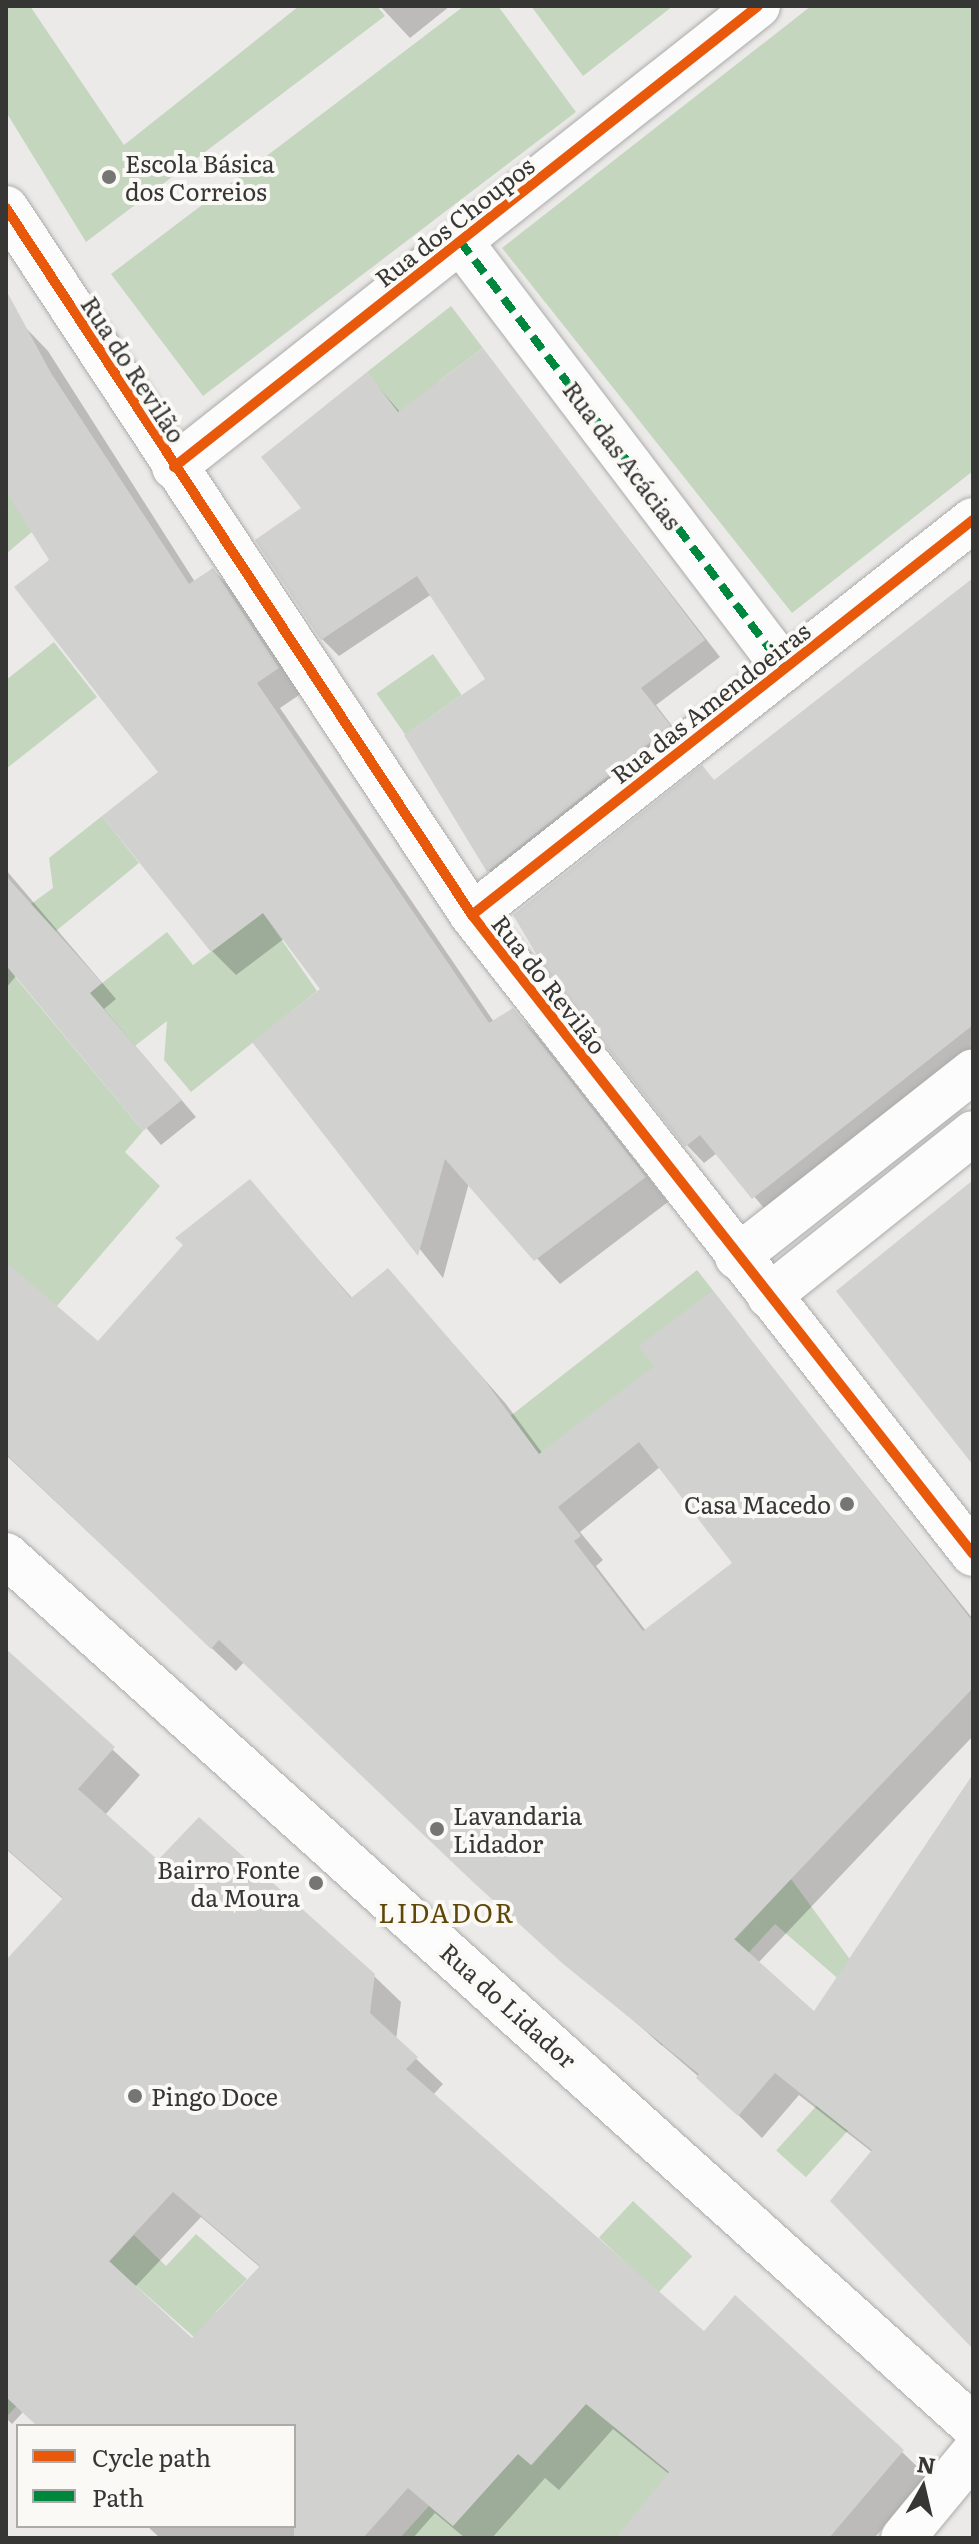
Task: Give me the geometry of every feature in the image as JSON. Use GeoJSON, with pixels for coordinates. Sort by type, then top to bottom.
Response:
{"type":"FeatureCollection","features":[{"type":"Feature","properties":{"kind":"street","name":"Rua dos Choupos"},"geometry":{"type":"LineString","coordinates":[[174,467],[758,6]]}},
{"type":"Feature","properties":{"kind":"street","name":"Rua do Revilão"},"geometry":{"type":"LineString","coordinates":[[6,208],[472,915],[737,1257],[973,1554]]}},
{"type":"Feature","properties":{"kind":"street","name":"Rua das Acácias"},"geometry":{"type":"LineString","coordinates":[[460,241],[785,669]]}},
{"type":"Feature","properties":{"kind":"street","name":"Rua das Amendoeiras"},"geometry":{"type":"LineString","coordinates":[[472,915],[973,520]]}},
{"type":"Feature","properties":{"kind":"street"},"geometry":{"type":"LineString","coordinates":[[737,1257],[973,1071]]}},
{"type":"Feature","properties":{"kind":"street"},"geometry":{"type":"LineString","coordinates":[[769,1296],[973,1133]]}},
{"type":"Feature","properties":{"kind":"street","name":"Rua do Lidador"},"geometry":{"type":"LineString","coordinates":[[6,1555],[973,2426]]}},
{"type":"Feature","properties":{"kind":"street"},"geometry":{"type":"LineString","coordinates":[[903,2538],[973,2453]]}},
{"type":"Feature","properties":{"kind":"green space","name":"Escola Básica dos Correios"},"geometry":{"type":"Polygon","coordinates":[[[6,6],[30,6],[124,145],[299,6],[377,6],[385,16],[86,242],[6,112],[6,6]]]}},
{"type":"Feature","properties":{"kind":"green space"},"geometry":{"type":"Polygon","coordinates":[[[464,6],[498,6],[576,112],[203,396],[111,274],[464,6]]]}},
{"type":"Feature","properties":{"kind":"green space"},"geometry":{"type":"Polygon","coordinates":[[[531,6],[673,6],[583,76],[531,6]]]}},
{"type":"Feature","properties":{"kind":"green space"},"geometry":{"type":"Polygon","coordinates":[[[811,6],[973,6],[973,471],[792,613],[502,248],[811,6]]]}},
{"type":"Feature","properties":{"kind":"green space"},"geometry":{"type":"Polygon","coordinates":[[[451,306],[483,348],[439,381],[418,439],[367,372],[451,306]]]}},
{"type":"Feature","properties":{"kind":"green space"},"geometry":{"type":"Polygon","coordinates":[[[6,495],[33,531],[6,554],[6,495]]]}},
{"type":"Feature","properties":{"kind":"green space"},"geometry":{"type":"Polygon","coordinates":[[[54,642],[97,697],[6,769],[6,680],[54,642]]]}},
{"type":"Feature","properties":{"kind":"green space"},"geometry":{"type":"Polygon","coordinates":[[[433,654],[462,695],[405,735],[376,694],[433,654]]]}},
{"type":"Feature","properties":{"kind":"green space"},"geometry":{"type":"Polygon","coordinates":[[[102,816],[139,863],[56,931],[31,904],[53,888],[49,858],[102,816]]]}},
{"type":"Feature","properties":{"kind":"green space"},"geometry":{"type":"Polygon","coordinates":[[[263,913],[317,991],[191,1092],[164,1060],[167,1021],[135,1046],[83,998],[167,932],[193,965],[263,913]]]}},
{"type":"Feature","properties":{"kind":"green space"},"geometry":{"type":"Polygon","coordinates":[[[6,966],[143,1131],[125,1152],[160,1186],[57,1306],[6,1286],[6,966]]]}},
{"type":"Feature","properties":{"kind":"green space"},"geometry":{"type":"Polygon","coordinates":[[[697,1270],[746,1333],[517,1512],[468,1449],[697,1270]]]}},
{"type":"Feature","properties":{"kind":"green space"},"geometry":{"type":"Polygon","coordinates":[[[791,1879],[910,2041],[775,1924],[662,2046],[648,2033],[791,1879]]]}},
{"type":"Feature","properties":{"kind":"green space"},"geometry":{"type":"Polygon","coordinates":[[[819,2103],[849,2130],[806,2177],[776,2151],[819,2103]]]}},
{"type":"Feature","properties":{"kind":"green space"},"geometry":{"type":"Polygon","coordinates":[[[633,2201],[692,2256],[658,2293],[599,2238],[633,2201]]]}},
{"type":"Feature","properties":{"kind":"green space"},"geometry":{"type":"Polygon","coordinates":[[[196,2234],[247,2279],[216,2312],[203,2345],[134,2284],[6,2417],[6,2375],[134,2235],[166,2266],[196,2234]]]}},
{"type":"Feature","properties":{"kind":"green space"},"geometry":{"type":"Polygon","coordinates":[[[586,2404],[854,2504],[621,2538],[400,2538],[429,2506],[453,2526],[518,2454],[532,2465],[586,2404]]]}},
{"type":"Feature","properties":{"kind":"building"},"geometry":{"type":"Polygon","coordinates":[[[6,290],[51,373],[189,584],[213,568],[279,668],[257,683],[489,1023],[513,1008],[646,1177],[534,1261],[445,1159],[418,1256],[252,1042],[320,989],[263,913],[211,952],[102,816],[158,772],[14,587],[49,560],[6,491],[6,290]]]}},
{"type":"Feature","properties":{"kind":"building"},"geometry":{"type":"Polygon","coordinates":[[[483,348],[705,640],[641,688],[671,726],[487,872],[404,735],[485,679],[417,576],[321,640],[255,540],[301,508],[261,457],[367,372],[398,412],[483,348]]]}},
{"type":"Feature","properties":{"kind":"building"},"geometry":{"type":"Polygon","coordinates":[[[973,578],[973,1025],[752,1199],[700,1135],[685,1147],[544,967],[513,915],[702,765],[714,780],[973,578]]]}},
{"type":"Feature","properties":{"kind":"building"},"geometry":{"type":"Polygon","coordinates":[[[6,876],[102,983],[90,993],[182,1100],[143,1131],[6,965],[6,876]]]}},
{"type":"Feature","properties":{"kind":"building"},"geometry":{"type":"Polygon","coordinates":[[[250,1179],[351,1298],[388,1268],[483,1378],[539,1454],[654,1366],[638,1346],[713,1291],[973,1622],[973,1688],[734,1939],[814,2011],[973,1774],[973,2349],[830,2201],[872,2150],[775,2073],[738,2116],[696,2078],[699,2074],[562,1963],[473,1882],[219,1640],[211,1649],[6,1454],[6,1262],[98,1341],[183,1245],[175,1238],[250,1179]],[[639,1442],[558,1507],[581,1536],[574,1541],[643,1631],[732,1563],[639,1442]]]}},
{"type":"Feature","properties":{"kind":"building"},"geometry":{"type":"Polygon","coordinates":[[[973,1180],[973,1465],[836,1291],[973,1180]]]}},
{"type":"Feature","properties":{"kind":"building"},"geometry":{"type":"Polygon","coordinates":[[[6,1649],[115,1747],[78,1789],[158,1860],[199,1817],[375,1974],[370,2013],[418,2057],[406,2069],[704,2331],[735,2295],[904,2450],[829,2538],[616,2538],[669,2472],[586,2404],[531,2465],[518,2454],[453,2526],[408,2488],[363,2538],[294,2538],[296,2424],[35,2424],[6,2397],[6,1960],[63,1898],[6,1848],[6,1649]],[[173,2192],[109,2261],[192,2338],[260,2266],[173,2192]]]}},
{"type":"Feature","properties":{"kind":"marked path"},"geometry":{"type":"LineString","coordinates":[[460,241],[785,669]]}},
{"type":"Feature","properties":{"kind":"cycle path"},"geometry":{"type":"LineString","coordinates":[[174,467],[758,6]]}},
{"type":"Feature","properties":{"kind":"cycle path"},"geometry":{"type":"LineString","coordinates":[[6,208],[472,915],[973,1554]]}},
{"type":"Feature","properties":{"kind":"cycle path"},"geometry":{"type":"LineString","coordinates":[[472,915],[973,520]]}},
{"type":"Feature","properties":{"kind":"place","name":"Escola Básica dos Correios"},"geometry":{"type":"Point","coordinates":[109,177]}},
{"type":"Feature","properties":{"kind":"place","name":"Casa Macedo"},"geometry":{"type":"Point","coordinates":[847,1504]}},
{"type":"Feature","properties":{"kind":"place","name":"Lavandaria Lidador"},"geometry":{"type":"Point","coordinates":[437,1829]}},
{"type":"Feature","properties":{"kind":"place","name":"Bairro Fonte da Moura"},"geometry":{"type":"Point","coordinates":[316,1883]}},
{"type":"Feature","properties":{"kind":"place","name":"Pingo Doce"},"geometry":{"type":"Point","coordinates":[135,2096]}},
{"type":"Feature","properties":{"kind":"district","name":"LIDADOR"},"geometry":{"type":"Point","coordinates":[447,1912]}}]}
